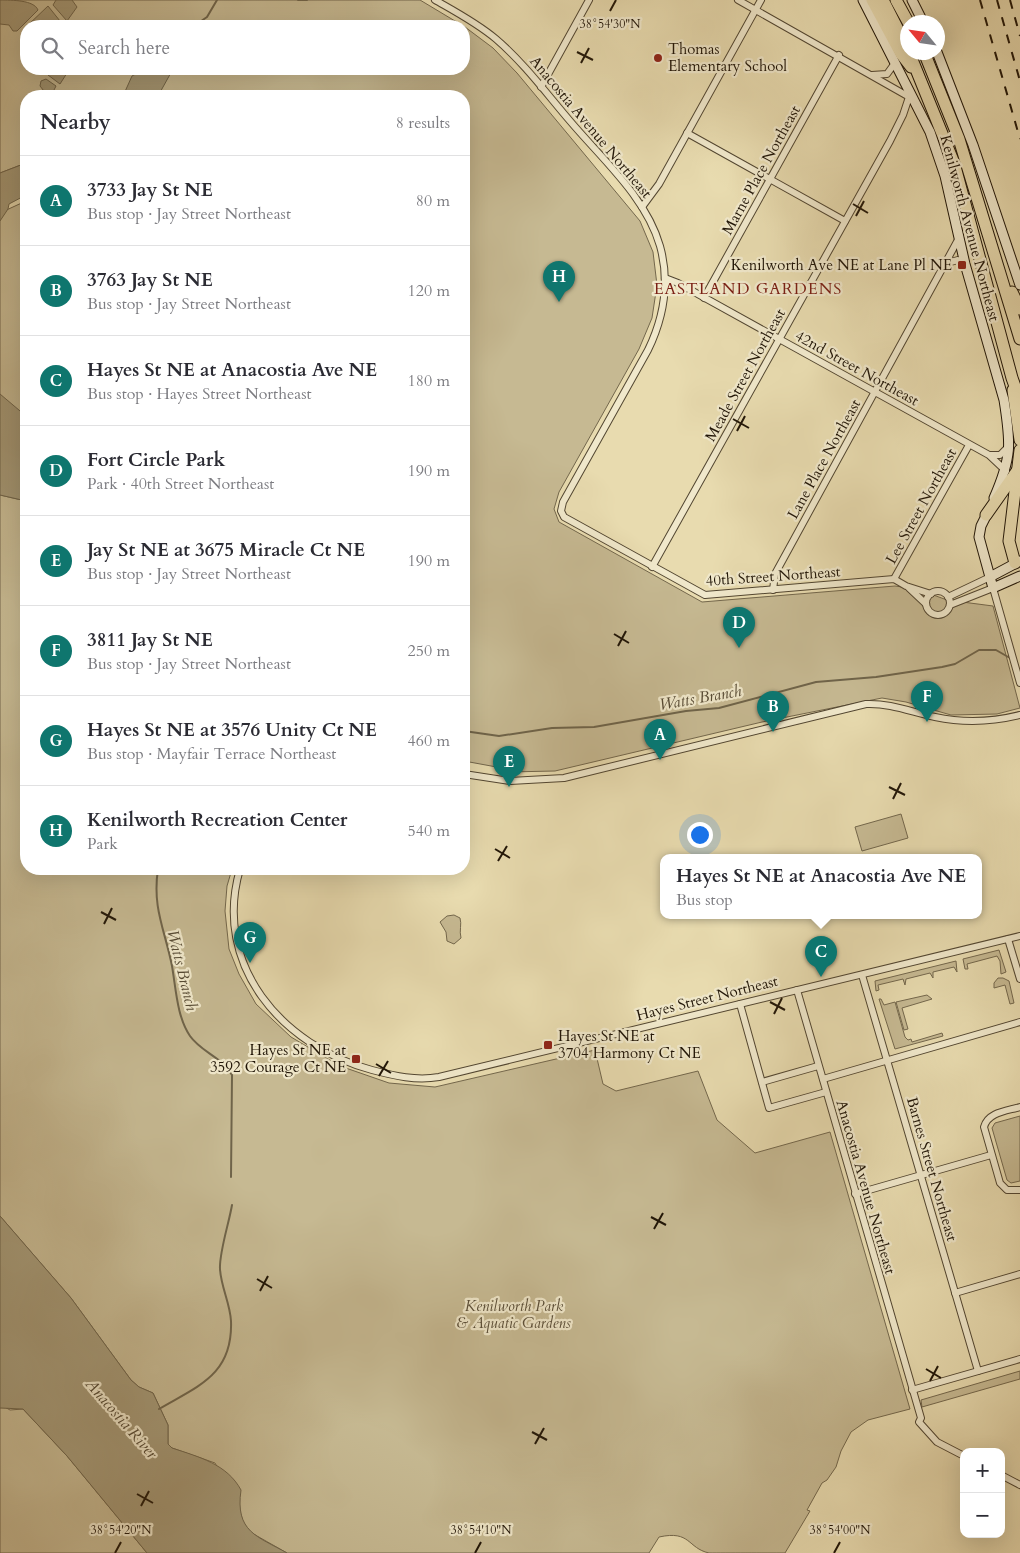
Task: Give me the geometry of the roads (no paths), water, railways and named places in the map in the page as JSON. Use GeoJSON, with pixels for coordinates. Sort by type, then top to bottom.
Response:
{"type":"FeatureCollection","features":[{"type":"Feature","properties":{"kind":"highway"},"geometry":{"type":"LineString","coordinates":[[872,0],[901,54],[922,81]]}},
{"type":"Feature","properties":{"kind":"highway"},"geometry":{"type":"LineString","coordinates":[[883,0],[900,33]]}},
{"type":"Feature","properties":{"kind":"highway"},"geometry":{"type":"LineString","coordinates":[[896,0],[904,15]]}},
{"type":"Feature","properties":{"kind":"highway"},"geometry":{"type":"LineString","coordinates":[[913,60],[954,163],[1012,378],[1020,400]]}},
{"type":"Feature","properties":{"kind":"highway"},"geometry":{"type":"LineString","coordinates":[[927,60],[959,139],[1020,338]]}},
{"type":"Feature","properties":{"kind":"highway"},"geometry":{"type":"LineString","coordinates":[[999,269],[1020,309]]}},
{"type":"Feature","properties":{"kind":"highway"},"geometry":{"type":"LineString","coordinates":[[1012,378],[1015,441]]}},
{"type":"Feature","properties":{"kind":"highway"},"geometry":{"type":"LineString","coordinates":[[1019,568],[1010,541],[1010,524],[1020,468],[1020,450]]}},
{"type":"Feature","properties":{"kind":"highway"},"geometry":{"type":"LineString","coordinates":[[986,515],[1020,468]]}},
{"type":"Feature","properties":{"kind":"main road","name":"Kenilworth Avenue Northeast"},"geometry":{"type":"LineString","coordinates":[[863,0],[930,132],[945,176],[965,264],[1015,441],[1006,471],[986,515],[979,537],[993,588]]}},
{"type":"Feature","properties":{"kind":"main road"},"geometry":{"type":"LineString","coordinates":[[912,0],[920,15]]}},
{"type":"Feature","properties":{"kind":"main road","name":"Kenilworth Avenue Northeast"},"geometry":{"type":"LineString","coordinates":[[940,60],[973,145],[1020,285]]}},
{"type":"Feature","properties":{"kind":"main road"},"geometry":{"type":"LineString","coordinates":[[990,577],[1019,568]]}},
{"type":"Feature","properties":{"kind":"main road"},"geometry":{"type":"LineString","coordinates":[[993,588],[1019,568]]}},
{"type":"Feature","properties":{"kind":"street","name":"Anacostia Avenue Northeast"},"geometry":{"type":"LineString","coordinates":[[435,0],[448,3],[494,38],[517,59],[642,207],[657,238],[665,278],[662,313],[651,343],[562,505],[562,515],[569,522]]}},
{"type":"Feature","properties":{"kind":"street"},"geometry":{"type":"LineString","coordinates":[[541,87],[589,0]]}},
{"type":"Feature","properties":{"kind":"street"},"geometry":{"type":"LineString","coordinates":[[738,0],[911,97]]}},
{"type":"Feature","properties":{"kind":"street"},"geometry":{"type":"LineString","coordinates":[[642,207],[650,199],[761,0]]}},
{"type":"Feature","properties":{"kind":"street","name":"Marne Place Northeast"},"geometry":{"type":"LineString","coordinates":[[704,298],[839,55]]}},
{"type":"Feature","properties":{"kind":"street"},"geometry":{"type":"LineString","coordinates":[[872,74],[887,74],[895,63]]}},
{"type":"Feature","properties":{"kind":"street","name":"Meade Street Northeast"},"geometry":{"type":"LineString","coordinates":[[652,567],[845,221],[911,97]]}},
{"type":"Feature","properties":{"kind":"street"},"geometry":{"type":"LineString","coordinates":[[903,115],[918,108]]}},
{"type":"Feature","properties":{"kind":"street"},"geometry":{"type":"LineString","coordinates":[[687,133],[845,221]]}},
{"type":"Feature","properties":{"kind":"street","name":"Lane Place Northeast"},"geometry":{"type":"LineString","coordinates":[[773,590],[775,574],[959,238]]}},
{"type":"Feature","properties":{"kind":"street"},"geometry":{"type":"LineString","coordinates":[[947,263],[958,260],[965,264]]}},
{"type":"Feature","properties":{"kind":"street","name":"42nd Street Northeast"},"geometry":{"type":"LineString","coordinates":[[665,278],[989,455],[1006,471]]}},
{"type":"Feature","properties":{"kind":"street"},"geometry":{"type":"LineString","coordinates":[[989,455],[1000,455],[1015,441]]}},
{"type":"Feature","properties":{"kind":"street","name":"Lee Street Northeast"},"geometry":{"type":"LineString","coordinates":[[894,579],[969,445]]}},
{"type":"Feature","properties":{"kind":"street","name":"40th Street Northeast"},"geometry":{"type":"LineString","coordinates":[[569,522],[705,595],[894,579]]}},
{"type":"Feature","properties":{"kind":"street"},"geometry":{"type":"LineString","coordinates":[[948,597],[990,577]]}},
{"type":"Feature","properties":{"kind":"street"},"geometry":{"type":"LineString","coordinates":[[894,579],[906,586],[926,604],[928,611],[939,615],[946,612],[950,605],[993,588],[1020,683]]}},
{"type":"Feature","properties":{"kind":"street"},"geometry":{"type":"LineString","coordinates":[[906,586],[931,594],[942,592],[948,597],[950,605]]}},
{"type":"Feature","properties":{"kind":"street"},"geometry":{"type":"LineString","coordinates":[[926,604],[931,594]]}},
{"type":"Feature","properties":{"kind":"street"},"geometry":{"type":"LineString","coordinates":[[470,775],[489,780],[524,782],[564,778],[858,705],[890,705],[937,718],[962,721],[990,720],[1020,715]]}},
{"type":"Feature","properties":{"kind":"street","name":"Hayes Street Northeast"},"geometry":{"type":"LineString","coordinates":[[239,875],[234,904],[236,933],[244,966],[260,996],[276,1016],[305,1040],[339,1059],[370,1070],[417,1079],[440,1077],[1020,936]]}},
{"type":"Feature","properties":{"kind":"street"},"geometry":{"type":"LineString","coordinates":[[1008,939],[1020,979]]}},
{"type":"Feature","properties":{"kind":"street","name":"Barnes Street Northeast"},"geometry":{"type":"LineString","coordinates":[[862,975],[978,1371]]}},
{"type":"Feature","properties":{"kind":"street","name":"Anacostia Avenue Northeast"},"geometry":{"type":"LineString","coordinates":[[797,990],[921,1418],[926,1421],[926,1428],[940,1445],[960,1454]]}},
{"type":"Feature","properties":{"kind":"street"},"geometry":{"type":"LineString","coordinates":[[740,1004],[769,1108],[826,1092]]}},
{"type":"Feature","properties":{"kind":"street"},"geometry":{"type":"LineString","coordinates":[[822,1080],[1020,1022]]}},
{"type":"Feature","properties":{"kind":"street"},"geometry":{"type":"LineString","coordinates":[[762,1082],[818,1066]]}},
{"type":"Feature","properties":{"kind":"street"},"geometry":{"type":"LineString","coordinates":[[1020,1107],[993,1115],[987,1120],[984,1131],[1002,1187],[1010,1192],[1020,1190]]}},
{"type":"Feature","properties":{"kind":"street"},"geometry":{"type":"LineString","coordinates":[[855,1194],[992,1155]]}},
{"type":"Feature","properties":{"kind":"street"},"geometry":{"type":"LineString","coordinates":[[955,1293],[1020,1274]]}},
{"type":"Feature","properties":{"kind":"street"},"geometry":{"type":"LineString","coordinates":[[912,1390],[1020,1359]]}},
{"type":"Feature","properties":{"kind":"street"},"geometry":{"type":"LineString","coordinates":[[1005,1477],[1020,1485]]}},
{"type":"Feature","properties":{"kind":"water"},"geometry":{"type":"Polygon","coordinates":[[[0,0],[27,2],[38,10],[28,20],[20,20],[20,28],[17,31],[13,31],[9,25],[0,24],[0,0]]]}},
{"type":"Feature","properties":{"kind":"water"},"geometry":{"type":"Polygon","coordinates":[[[56,0],[72,0],[77,7],[66,20],[53,5],[56,0]]]}},
{"type":"Feature","properties":{"kind":"water"},"geometry":{"type":"Polygon","coordinates":[[[48,6],[59,20],[33,20],[48,6]]]}},
{"type":"Feature","properties":{"kind":"water"},"geometry":{"type":"Polygon","coordinates":[[[48,75],[66,75],[60,84],[48,75]]]}},
{"type":"Feature","properties":{"kind":"water"},"geometry":{"type":"Polygon","coordinates":[[[170,75],[161,90],[126,90],[132,76],[170,75]]]}},
{"type":"Feature","properties":{"kind":"water"},"geometry":{"type":"Polygon","coordinates":[[[46,79],[56,86],[54,90],[43,90],[40,86],[41,81],[46,79]]]}},
{"type":"Feature","properties":{"kind":"water"},"geometry":{"type":"Polygon","coordinates":[[[20,165],[20,198],[9,204],[0,221],[0,173],[20,165]]]}},
{"type":"Feature","properties":{"kind":"water"},"geometry":{"type":"Polygon","coordinates":[[[0,394],[20,411],[20,500],[0,495],[0,394]]]}},
{"type":"Feature","properties":{"kind":"water","name":"Anacostia River"},"geometry":{"type":"Polygon","coordinates":[[[0,1216],[71,1298],[131,1380],[139,1387],[153,1393],[168,1425],[168,1444],[172,1448],[211,1463],[228,1474],[241,1490],[241,1515],[250,1531],[287,1553],[147,1553],[67,1456],[23,1409],[0,1408],[0,1216]]]}},
{"type":"Feature","properties":{"kind":"waterway"},"geometry":{"type":"LineString","coordinates":[[203,20],[207,17],[217,0]]}},
{"type":"Feature","properties":{"kind":"waterway"},"geometry":{"type":"LineString","coordinates":[[298,0],[307,0]]}},
{"type":"Feature","properties":{"kind":"waterway","name":"Watts Branch"},"geometry":{"type":"LineString","coordinates":[[470,732],[499,736],[552,728],[594,727],[686,711],[719,708],[816,682],[876,677],[942,667],[955,664],[979,650],[996,650],[1010,658]]}},
{"type":"Feature","properties":{"kind":"waterway","name":"Watts Branch"},"geometry":{"type":"LineString","coordinates":[[158,875],[157,896],[160,919],[172,966],[182,1020],[195,1042],[223,1064],[232,1075],[231,1177]]}},
{"type":"Feature","properties":{"kind":"waterway","name":"Watts Branch"},"geometry":{"type":"LineString","coordinates":[[159,1409],[210,1377],[219,1367],[226,1354],[230,1339],[231,1321],[221,1276],[220,1262],[232,1205]]}},
{"type":"Feature","properties":{"kind":"railway"},"geometry":{"type":"LineString","coordinates":[[980,0],[1020,139]]}},
{"type":"Feature","properties":{"kind":"railway"},"geometry":{"type":"LineString","coordinates":[[997,0],[1020,81]]}},
{"type":"Feature","properties":{"kind":"railway"},"geometry":{"type":"LineString","coordinates":[[1010,0],[1020,36]]}},
{"type":"Feature","properties":{"kind":"place","name":"Thomas Elementary School"},"geometry":{"type":"Point","coordinates":[658,58]}},
{"type":"Feature","properties":{"kind":"place","name":"Kenilworth Ave NE at Lane Pl NE"},"geometry":{"type":"Point","coordinates":[962,265]}},
{"type":"Feature","properties":{"kind":"place","name":"Kenilworth Recreation Center"},"geometry":{"type":"Point","coordinates":[559,302]}},
{"type":"Feature","properties":{"kind":"place","name":"Fort Circle Park"},"geometry":{"type":"Point","coordinates":[739,648]}},
{"type":"Feature","properties":{"kind":"place","name":"3811 Jay St NE"},"geometry":{"type":"Point","coordinates":[927,722]}},
{"type":"Feature","properties":{"kind":"place","name":"3763 Jay St NE"},"geometry":{"type":"Point","coordinates":[773,732]}},
{"type":"Feature","properties":{"kind":"place","name":"3733 Jay St NE"},"geometry":{"type":"Point","coordinates":[660,760]}},
{"type":"Feature","properties":{"kind":"place","name":"Jay St NE at 3675 Miracle Ct NE"},"geometry":{"type":"Point","coordinates":[509,787]}},
{"type":"Feature","properties":{"kind":"place","name":"Hayes St NE at 3576 Unity Ct NE"},"geometry":{"type":"Point","coordinates":[250,963]}},
{"type":"Feature","properties":{"kind":"place","name":"Hayes St NE at Anacostia Ave NE"},"geometry":{"type":"Point","coordinates":[821,977]}},
{"type":"Feature","properties":{"kind":"place","name":"Hayes St NE at 3704 Harmony Ct NE"},"geometry":{"type":"Point","coordinates":[548,1045]}},
{"type":"Feature","properties":{"kind":"place","name":"Hayes St NE at 3592 Courage Ct NE"},"geometry":{"type":"Point","coordinates":[356,1059]}},
{"type":"Feature","properties":{"kind":"district","name":"EASTLAND GARDENS"},"geometry":{"type":"Point","coordinates":[748,288]}},
{"type":"Feature","properties":{"kind":"park label","name":"Kenilworth Park & Aquatic Gardens"},"geometry":{"type":"Point","coordinates":[514,1314]}}]}
